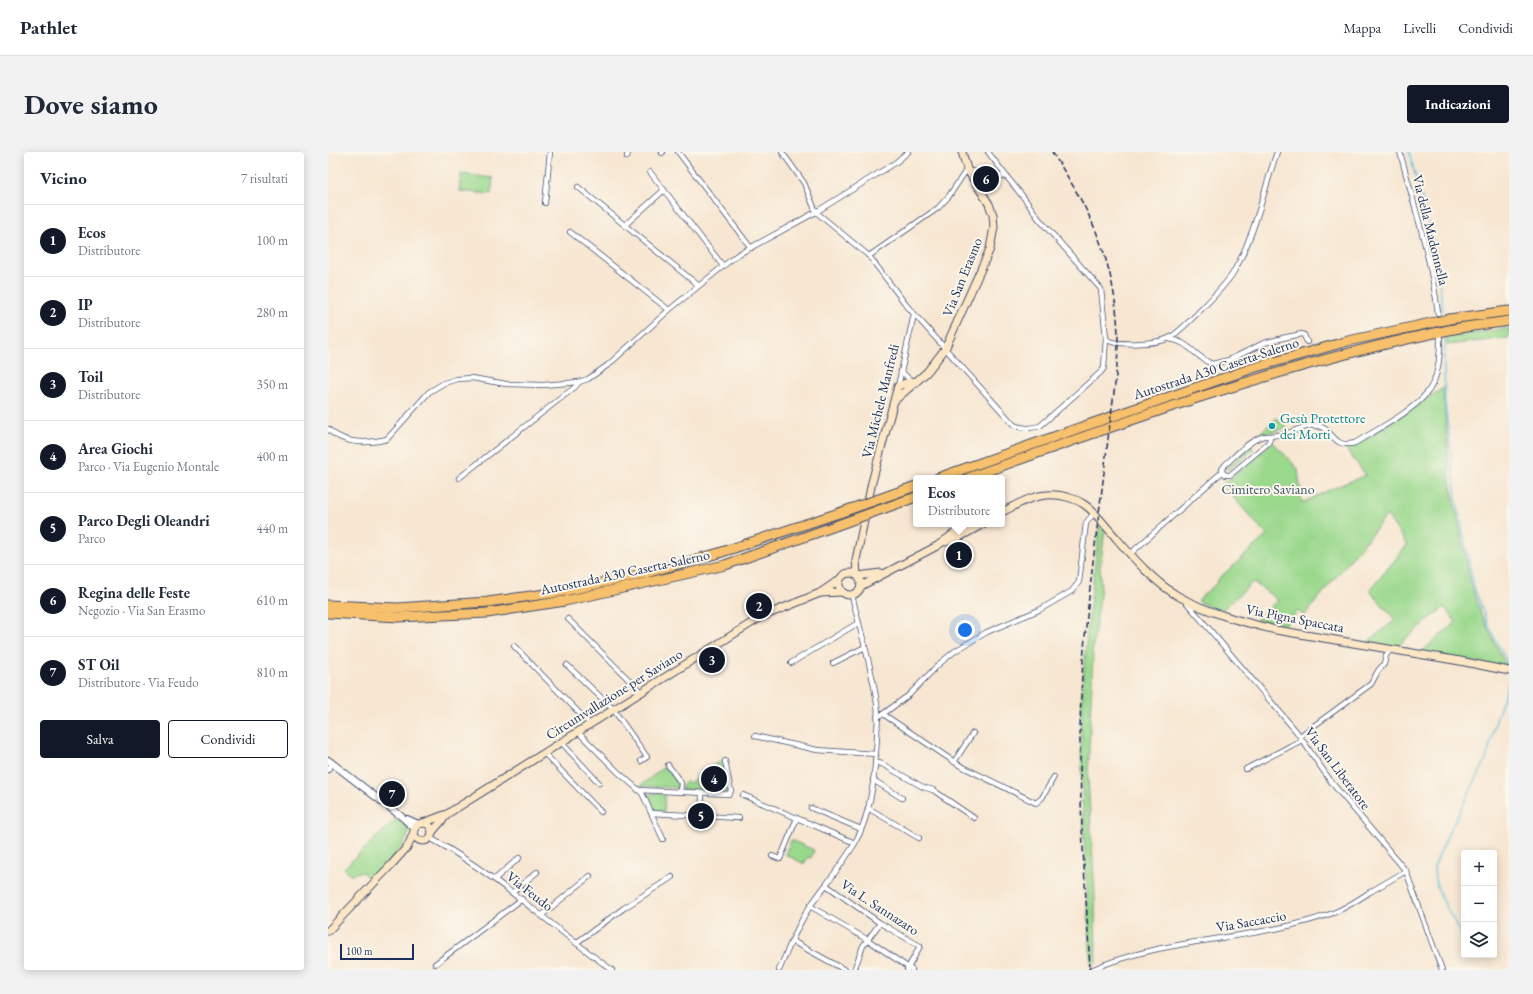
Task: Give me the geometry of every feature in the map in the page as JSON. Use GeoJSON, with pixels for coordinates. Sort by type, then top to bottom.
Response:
{"type":"FeatureCollection","features":[{"type":"Feature","properties":{"kind":"highway","name":"Autostrada A30 Caserta-Salerno"},"geometry":{"type":"LineString","coordinates":[[946,475],[1253,368],[1348,341],[1449,319],[1509,311]]}},
{"type":"Feature","properties":{"kind":"highway","name":"Autostrada A30 Caserta-Salerno"},"geometry":{"type":"LineString","coordinates":[[976,475],[1084,436],[1256,379],[1354,351],[1451,329],[1509,321]]}},
{"type":"Feature","properties":{"kind":"highway","name":"Autostrada A30 Caserta-Salerno"},"geometry":{"type":"LineString","coordinates":[[328,605],[397,608],[488,602],[560,592],[646,573],[711,555],[913,487]]}},
{"type":"Feature","properties":{"kind":"highway","name":"Autostrada A30 Caserta-Salerno"},"geometry":{"type":"LineString","coordinates":[[328,613],[398,617],[487,613],[565,601],[725,565],[913,498]]}},
{"type":"Feature","properties":{"kind":"main road","name":"Via San Erasmo"},"geometry":{"type":"LineString","coordinates":[[898,386],[913,381],[927,372],[945,349],[990,248],[994,227],[993,215],[989,204],[968,170],[962,152]]}},
{"type":"Feature","properties":{"kind":"main road","name":"Via San Erasmo"},"geometry":{"type":"LineString","coordinates":[[895,400],[913,381]]}},
{"type":"Feature","properties":{"kind":"main road","name":"Via Michele Manfredi"},"geometry":{"type":"LineString","coordinates":[[856,560],[870,494],[898,386]]}},
{"type":"Feature","properties":{"kind":"main road","name":"Via Pigna Spaccata"},"geometry":{"type":"LineString","coordinates":[[1005,510],[1022,502],[1048,495],[1076,500],[1092,511],[1130,554],[1151,575],[1183,598],[1232,618],[1276,630],[1392,649],[1507,671]]}},
{"type":"Feature","properties":{"kind":"main road"},"geometry":{"type":"LineString","coordinates":[[856,560],[847,573],[839,580],[839,586],[844,594],[852,595],[858,592],[861,586],[940,544],[956,532],[966,527]]}},
{"type":"Feature","properties":{"kind":"main road"},"geometry":{"type":"LineString","coordinates":[[940,544],[956,539],[978,527]]}},
{"type":"Feature","properties":{"kind":"main road"},"geometry":{"type":"LineString","coordinates":[[856,560],[857,576],[861,586]]}},
{"type":"Feature","properties":{"kind":"main road"},"geometry":{"type":"LineString","coordinates":[[847,573],[857,576],[887,572]]}},
{"type":"Feature","properties":{"kind":"main road","name":"Circumvallazione per Saviano"},"geometry":{"type":"LineString","coordinates":[[418,827],[447,814],[761,617],[820,593],[839,580]]}},
{"type":"Feature","properties":{"kind":"main road","name":"Circumvallazione per Saviano"},"geometry":{"type":"LineString","coordinates":[[820,593],[842,592]]}},
{"type":"Feature","properties":{"kind":"main road","name":"Circumvallazione per Saviano"},"geometry":{"type":"LineString","coordinates":[[392,864],[428,837],[447,814]]}},
{"type":"Feature","properties":{"kind":"main road"},"geometry":{"type":"LineString","coordinates":[[418,827],[430,827],[428,837],[418,839],[418,827]]}},
{"type":"Feature","properties":{"kind":"main road"},"geometry":{"type":"LineString","coordinates":[[328,931],[408,846],[418,827]]}},
{"type":"Feature","properties":{"kind":"street"},"geometry":{"type":"LineString","coordinates":[[545,203],[550,152]]}},
{"type":"Feature","properties":{"kind":"street"},"geometry":{"type":"LineString","coordinates":[[678,152],[752,248]]}},
{"type":"Feature","properties":{"kind":"street"},"geometry":{"type":"LineString","coordinates":[[782,152],[804,183],[816,212],[869,256],[914,314],[1014,425],[1022,429],[1033,428],[1040,426],[1104,368],[1106,338],[1101,289],[1039,219],[988,152]]}},
{"type":"Feature","properties":{"kind":"street"},"geometry":{"type":"LineString","coordinates":[[328,428],[336,435],[350,442],[388,439],[429,392],[435,387],[457,379],[472,378],[506,384],[543,385],[579,382],[598,373],[698,285],[737,255],[816,212],[895,163],[908,152]]}},
{"type":"Feature","properties":{"kind":"street"},"geometry":{"type":"LineString","coordinates":[[1169,339],[1197,312],[1233,273],[1249,238],[1277,152]]}},
{"type":"Feature","properties":{"kind":"street","name":"Via della Madonnella"},"geometry":{"type":"LineString","coordinates":[[1400,152],[1427,254],[1434,284],[1438,313]]}},
{"type":"Feature","properties":{"kind":"street"},"geometry":{"type":"LineString","coordinates":[[869,256],[938,208],[968,170],[1007,177]]}},
{"type":"Feature","properties":{"kind":"street"},"geometry":{"type":"LineString","coordinates":[[650,172],[723,266]]}},
{"type":"Feature","properties":{"kind":"street"},"geometry":{"type":"LineString","coordinates":[[578,187],[698,285]]}},
{"type":"Feature","properties":{"kind":"street"},"geometry":{"type":"LineString","coordinates":[[625,225],[664,190]]}},
{"type":"Feature","properties":{"kind":"street"},"geometry":{"type":"LineString","coordinates":[[570,232],[669,310]]}},
{"type":"Feature","properties":{"kind":"street","name":"Via Michele Manfredi"},"geometry":{"type":"LineString","coordinates":[[898,386],[914,314]]}},
{"type":"Feature","properties":{"kind":"street"},"geometry":{"type":"LineString","coordinates":[[1106,338],[1112,342],[1126,343],[1157,342],[1169,339],[1183,342],[1206,361],[1215,364],[1229,360],[1264,343],[1287,337],[1302,334],[1307,342]]}},
{"type":"Feature","properties":{"kind":"street"},"geometry":{"type":"LineString","coordinates":[[1130,554],[1222,472],[1222,468],[1261,436],[1281,435],[1300,429],[1320,426],[1336,441],[1343,445],[1355,443],[1411,408],[1427,393],[1434,381],[1440,353],[1440,338]]}},
{"type":"Feature","properties":{"kind":"street"},"geometry":{"type":"LineString","coordinates":[[901,371],[913,381]]}},
{"type":"Feature","properties":{"kind":"street"},"geometry":{"type":"LineString","coordinates":[[459,478],[575,387],[579,382]]}},
{"type":"Feature","properties":{"kind":"street"},"geometry":{"type":"LineString","coordinates":[[898,386],[907,389]]}},
{"type":"Feature","properties":{"kind":"street"},"geometry":{"type":"LineString","coordinates":[[1222,472],[1225,475],[1230,475],[1268,443],[1270,440],[1269,436]]}},
{"type":"Feature","properties":{"kind":"street"},"geometry":{"type":"LineString","coordinates":[[877,717],[909,695],[954,652],[987,632],[1039,610],[1072,592],[1079,582],[1086,523],[1092,511]]}},
{"type":"Feature","properties":{"kind":"street"},"geometry":{"type":"LineString","coordinates":[[778,970],[810,906],[855,843],[868,808],[876,754],[877,705],[852,595]]}},
{"type":"Feature","properties":{"kind":"street","name":"Via San Liberatore"},"geometry":{"type":"LineString","coordinates":[[1183,598],[1301,738],[1336,787],[1406,871],[1442,970]]}},
{"type":"Feature","properties":{"kind":"street"},"geometry":{"type":"LineString","coordinates":[[568,619],[641,692]]}},
{"type":"Feature","properties":{"kind":"street"},"geometry":{"type":"LineString","coordinates":[[790,663],[858,622]]}},
{"type":"Feature","properties":{"kind":"street"},"geometry":{"type":"LineString","coordinates":[[514,646],[590,724]]}},
{"type":"Feature","properties":{"kind":"street"},"geometry":{"type":"LineString","coordinates":[[833,663],[865,647]]}},
{"type":"Feature","properties":{"kind":"street"},"geometry":{"type":"LineString","coordinates":[[1246,769],[1301,738],[1372,684],[1378,671],[1384,664],[1386,655],[1392,649]]}},
{"type":"Feature","properties":{"kind":"street"},"geometry":{"type":"LineString","coordinates":[[567,665],[614,709],[647,757],[641,761]]}},
{"type":"Feature","properties":{"kind":"street"},"geometry":{"type":"LineString","coordinates":[[883,714],[954,762],[1036,803],[1042,798],[1054,777]]}},
{"type":"Feature","properties":{"kind":"street"},"geometry":{"type":"LineString","coordinates":[[578,732],[618,772],[642,793],[663,839]]}},
{"type":"Feature","properties":{"kind":"street"},"geometry":{"type":"LineString","coordinates":[[954,762],[973,733]]}},
{"type":"Feature","properties":{"kind":"street"},"geometry":{"type":"LineString","coordinates":[[755,736],[817,750],[876,754]]}},
{"type":"Feature","properties":{"kind":"street"},"geometry":{"type":"LineString","coordinates":[[561,742],[599,783]]}},
{"type":"Feature","properties":{"kind":"street"},"geometry":{"type":"LineString","coordinates":[[544,753],[601,812]]}},
{"type":"Feature","properties":{"kind":"street"},"geometry":{"type":"LineString","coordinates":[[328,770],[330,761],[402,817],[418,827]]}},
{"type":"Feature","properties":{"kind":"street"},"geometry":{"type":"LineString","coordinates":[[638,790],[731,793],[725,761]]}},
{"type":"Feature","properties":{"kind":"street"},"geometry":{"type":"LineString","coordinates":[[875,762],[882,764],[923,787],[933,790],[974,818]]}},
{"type":"Feature","properties":{"kind":"street"},"geometry":{"type":"LineString","coordinates":[[668,765],[681,783],[680,792]]}},
{"type":"Feature","properties":{"kind":"street"},"geometry":{"type":"LineString","coordinates":[[873,780],[902,798]]}},
{"type":"Feature","properties":{"kind":"street"},"geometry":{"type":"LineString","coordinates":[[701,816],[702,793]]}},
{"type":"Feature","properties":{"kind":"street"},"geometry":{"type":"LineString","coordinates":[[743,795],[855,843]]}},
{"type":"Feature","properties":{"kind":"street"},"geometry":{"type":"LineString","coordinates":[[811,808],[861,830]]}},
{"type":"Feature","properties":{"kind":"street"},"geometry":{"type":"LineString","coordinates":[[868,808],[919,838]]}},
{"type":"Feature","properties":{"kind":"street"},"geometry":{"type":"LineString","coordinates":[[651,813],[738,818]]}},
{"type":"Feature","properties":{"kind":"street"},"geometry":{"type":"LineString","coordinates":[[772,856],[780,859],[797,818]]}},
{"type":"Feature","properties":{"kind":"street","name":"Via Feudo"},"geometry":{"type":"LineString","coordinates":[[428,837],[468,860],[513,892],[612,970]]}},
{"type":"Feature","properties":{"kind":"street"},"geometry":{"type":"LineString","coordinates":[[495,879],[519,858]]}},
{"type":"Feature","properties":{"kind":"street","name":"Via Saccaccio"},"geometry":{"type":"LineString","coordinates":[[1092,970],[1123,958],[1151,950],[1251,933],[1334,913],[1406,871]]}},
{"type":"Feature","properties":{"kind":"street"},"geometry":{"type":"LineString","coordinates":[[513,892],[537,872]]}},
{"type":"Feature","properties":{"kind":"street"},"geometry":{"type":"LineString","coordinates":[[542,915],[590,876]]}},
{"type":"Feature","properties":{"kind":"street"},"geometry":{"type":"LineString","coordinates":[[576,943],[624,908],[672,877]]}},
{"type":"Feature","properties":{"kind":"street","name":"Via L. Sannazaro"},"geometry":{"type":"LineString","coordinates":[[826,885],[880,923],[920,946],[909,969]]}},
{"type":"Feature","properties":{"kind":"street"},"geometry":{"type":"LineString","coordinates":[[435,964],[522,899]]}},
{"type":"Feature","properties":{"kind":"street"},"geometry":{"type":"LineString","coordinates":[[810,906],[868,940],[909,969]]}},
{"type":"Feature","properties":{"kind":"street"},"geometry":{"type":"LineString","coordinates":[[854,970],[863,946],[880,923]]}},
{"type":"Feature","properties":{"kind":"street"},"geometry":{"type":"LineString","coordinates":[[792,941],[845,970]]}},
{"type":"Feature","properties":{"kind":"green space"},"geometry":{"type":"Polygon","coordinates":[[[461,174],[493,178],[491,194],[459,191],[461,174]]]}},
{"type":"Feature","properties":{"kind":"green space"},"geometry":{"type":"Polygon","coordinates":[[[1509,328],[1509,338],[1447,345],[1447,337],[1509,328]]]}},
{"type":"Feature","properties":{"kind":"green space","name":"Cimitero Saviano"},"geometry":{"type":"Polygon","coordinates":[[[1443,388],[1450,481],[1471,584],[1481,614],[1506,668],[1421,652],[1456,622],[1444,607],[1395,648],[1367,642],[1395,620],[1370,590],[1407,545],[1387,515],[1304,616],[1298,611],[1285,625],[1256,620],[1278,600],[1253,582],[1220,612],[1199,602],[1199,599],[1217,583],[1216,581],[1267,535],[1222,485],[1273,442],[1298,469],[1302,503],[1331,489],[1366,475],[1344,447],[1364,441],[1443,388]]]}},
{"type":"Feature","properties":{"kind":"green space"},"geometry":{"type":"Polygon","coordinates":[[[1276,418],[1288,427],[1262,435],[1259,434],[1276,418]]]}},
{"type":"Feature","properties":{"kind":"green space"},"geometry":{"type":"Polygon","coordinates":[[[1250,447],[1253,448],[1253,450],[1228,470],[1227,468],[1250,447]]]}},
{"type":"Feature","properties":{"kind":"green space"},"geometry":{"type":"Polygon","coordinates":[[[1100,523],[1105,529],[1100,569],[1101,588],[1092,654],[1088,777],[1095,897],[1096,963],[1091,967],[1083,817],[1081,728],[1085,651],[1100,523]]]}},
{"type":"Feature","properties":{"kind":"green space"},"geometry":{"type":"Polygon","coordinates":[[[722,760],[728,792],[681,789],[687,781],[689,783],[722,760]]]}},
{"type":"Feature","properties":{"kind":"green space"},"geometry":{"type":"Polygon","coordinates":[[[665,766],[678,783],[678,788],[640,786],[665,766]]]}},
{"type":"Feature","properties":{"kind":"green space"},"geometry":{"type":"Polygon","coordinates":[[[651,793],[665,794],[664,812],[653,810],[648,797],[651,793]]]}},
{"type":"Feature","properties":{"kind":"green space"},"geometry":{"type":"Polygon","coordinates":[[[396,819],[408,829],[408,834],[400,848],[387,864],[370,880],[362,872],[355,873],[352,876],[344,868],[396,819]]]}},
{"type":"Feature","properties":{"kind":"green space"},"geometry":{"type":"Polygon","coordinates":[[[791,840],[814,850],[811,858],[808,857],[804,864],[785,854],[791,840]]]}},
{"type":"Feature","properties":{"kind":"waterway"},"geometry":{"type":"LineString","coordinates":[[1409,152],[1434,244],[1443,311]]}},
{"type":"Feature","properties":{"kind":"waterway"},"geometry":{"type":"LineString","coordinates":[[1445,338],[1445,402],[1456,498],[1474,587],[1488,625],[1506,660],[1508,668]]}},
{"type":"Feature","properties":{"kind":"waterway"},"geometry":{"type":"LineString","coordinates":[[1461,934],[1440,895],[1435,880],[1434,867],[1448,834],[1486,760],[1497,717],[1509,681]]}},
{"type":"Feature","properties":{"kind":"railway"},"geometry":{"type":"LineString","coordinates":[[1052,152],[1083,204],[1096,231],[1115,298],[1118,338],[1116,373],[1087,617],[1080,713],[1082,824],[1090,970]]}},
{"type":"Feature","properties":{"kind":"place","name":"Regina delle Feste"},"geometry":{"type":"Point","coordinates":[986,179]}},
{"type":"Feature","properties":{"kind":"place","name":"Gesù Protettore dei Morti"},"geometry":{"type":"Point","coordinates":[1272,426]}},
{"type":"Feature","properties":{"kind":"place","name":"Ecos"},"geometry":{"type":"Point","coordinates":[959,555]}},
{"type":"Feature","properties":{"kind":"place","name":"IP"},"geometry":{"type":"Point","coordinates":[759,606]}},
{"type":"Feature","properties":{"kind":"place","name":"Toil"},"geometry":{"type":"Point","coordinates":[712,660]}},
{"type":"Feature","properties":{"kind":"place","name":"Area Giochi"},"geometry":{"type":"Point","coordinates":[714,779]}},
{"type":"Feature","properties":{"kind":"place","name":"ST Oil"},"geometry":{"type":"Point","coordinates":[392,794]}},
{"type":"Feature","properties":{"kind":"place","name":"Parco Degli Oleandri"},"geometry":{"type":"Point","coordinates":[701,816]}}]}
